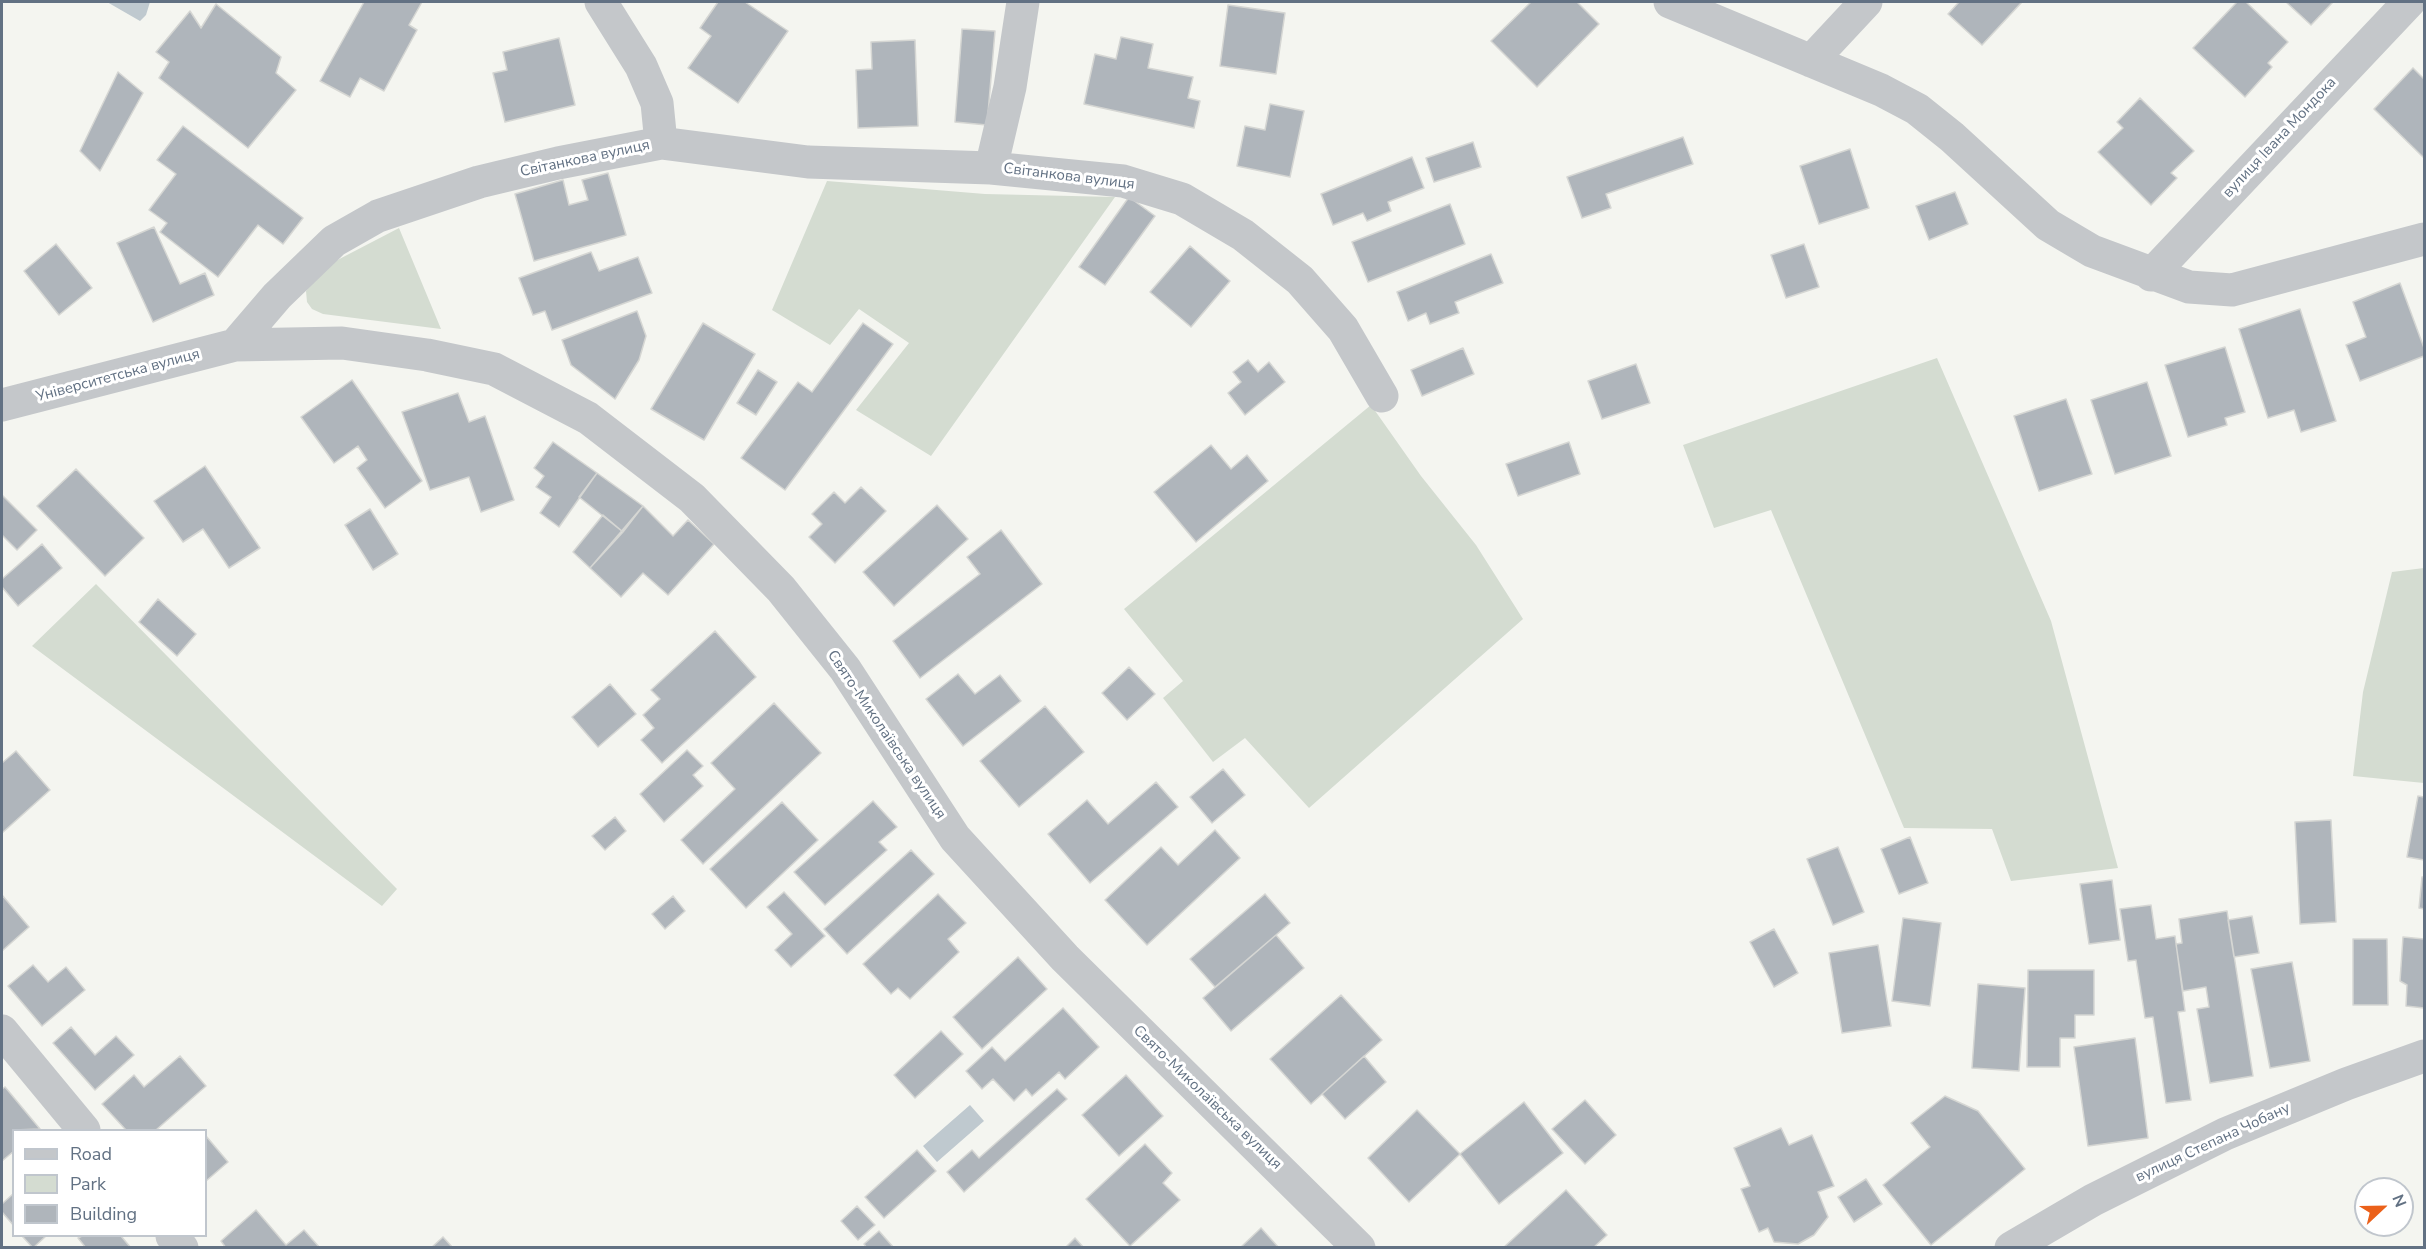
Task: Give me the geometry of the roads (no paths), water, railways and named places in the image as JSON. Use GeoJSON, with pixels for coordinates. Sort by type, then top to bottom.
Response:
{"type":"FeatureCollection","features":[{"type":"Feature","properties":{"kind":"street"},"geometry":{"type":"LineString","coordinates":[[602,2],[641,66],[657,103],[661,143]]}},
{"type":"Feature","properties":{"kind":"street","name":"Світанкова вулиця"},"geometry":{"type":"LineString","coordinates":[[991,168],[1010,87],[1023,2]]}},
{"type":"Feature","properties":{"kind":"street"},"geometry":{"type":"LineString","coordinates":[[1670,2],[1881,90],[1917,109],[1952,137],[2048,225],[2092,251],[2151,275],[2190,287],[2232,290],[2424,239]]}},
{"type":"Feature","properties":{"kind":"street"},"geometry":{"type":"LineString","coordinates":[[1811,62],[1866,2]]}},
{"type":"Feature","properties":{"kind":"street","name":"вулиця Івана Мондока"},"geometry":{"type":"LineString","coordinates":[[2151,275],[2409,2]]}},
{"type":"Feature","properties":{"kind":"street","name":"Світанкова вулиця"},"geometry":{"type":"LineString","coordinates":[[235,345],[278,296],[334,241],[378,216],[479,182],[558,163],[661,143],[808,162],[991,168],[1123,181],[1182,198],[1243,235],[1300,280],[1343,329],[1382,396]]}},
{"type":"Feature","properties":{"kind":"street","name":"Свято-Миколаївська вулиця"},"geometry":{"type":"LineString","coordinates":[[235,345],[342,343],[427,355],[494,369],[588,418],[692,498],[781,589],[845,669],[956,838],[1065,958],[1359,1248]]}},
{"type":"Feature","properties":{"kind":"street","name":"Університетська вулиця"},"geometry":{"type":"LineString","coordinates":[[2,405],[235,345]]}},
{"type":"Feature","properties":{"kind":"street"},"geometry":{"type":"LineString","coordinates":[[2,1031],[82,1129]]}},
{"type":"Feature","properties":{"kind":"street","name":"вулиця Степана Чобану"},"geometry":{"type":"LineString","coordinates":[[2011,1248],[2093,1200],[2225,1134],[2346,1084],[2424,1056]]}}]}
